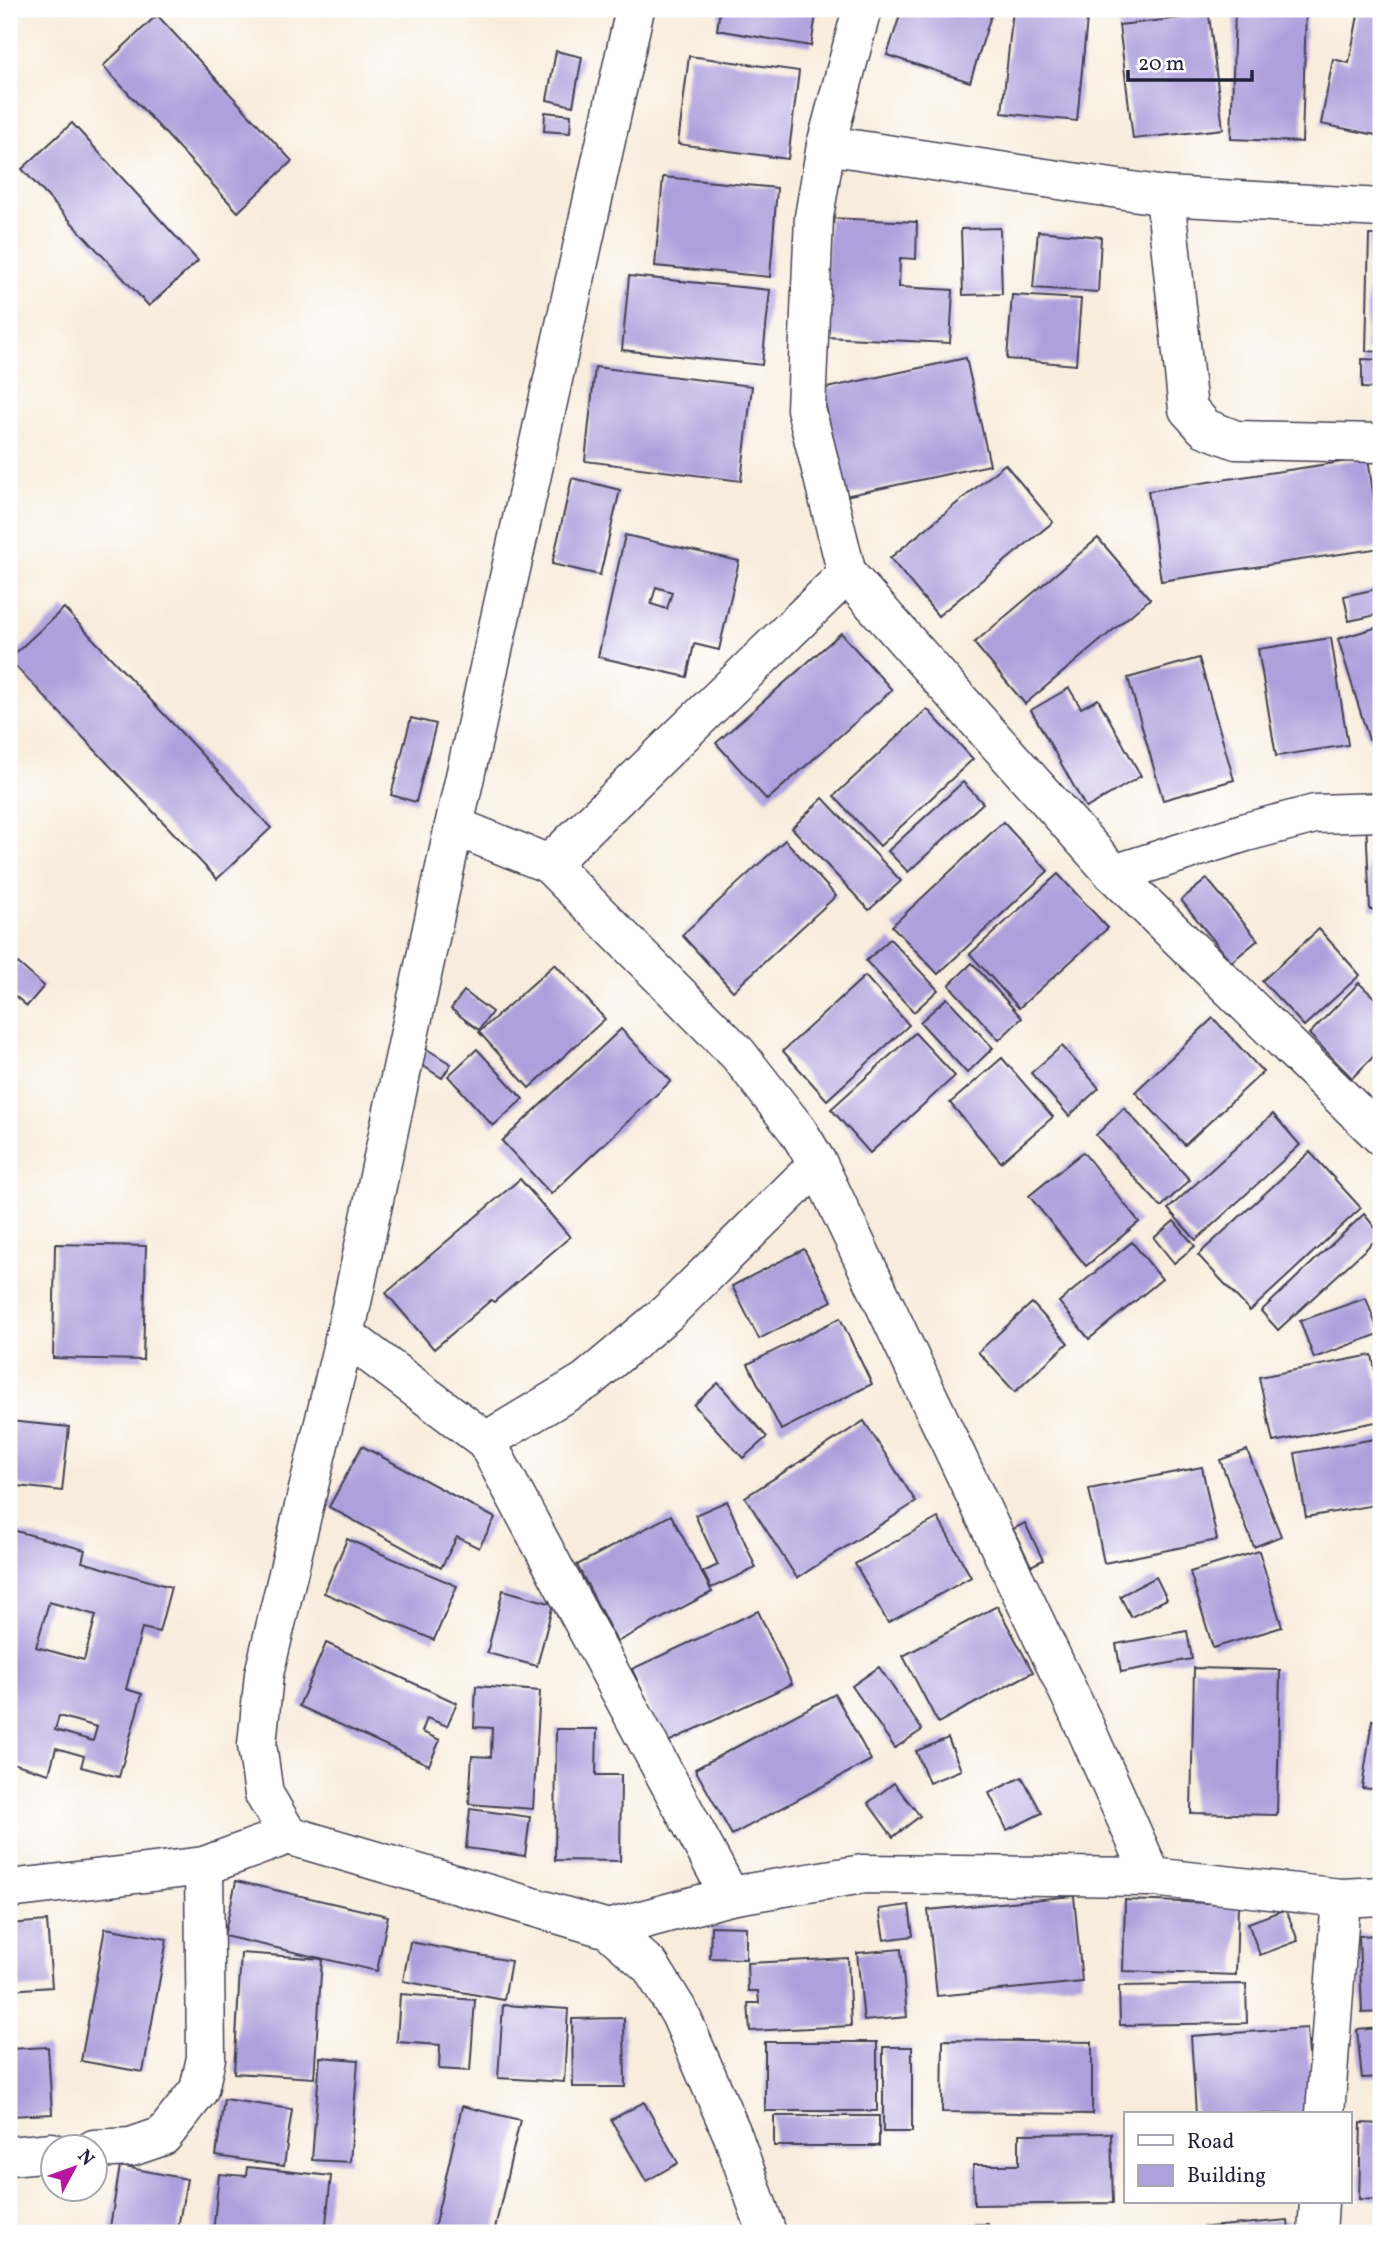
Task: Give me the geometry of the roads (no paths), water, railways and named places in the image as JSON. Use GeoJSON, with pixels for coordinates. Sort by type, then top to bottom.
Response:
{"type":"FeatureCollection","features":[{"type":"Feature","properties":{"kind":"street"},"geometry":{"type":"LineString","coordinates":[[288,1835],[264,1794],[262,1782],[257,1745],[264,1674],[345,1335],[453,826],[635,9]]}},
{"type":"Feature","properties":{"kind":"street"},"geometry":{"type":"LineString","coordinates":[[862,9],[826,145],[814,217],[806,409],[847,574],[1114,874],[1381,1136]]}},
{"type":"Feature","properties":{"kind":"street"},"geometry":{"type":"LineString","coordinates":[[826,145],[1165,195],[1381,208]]}},
{"type":"Feature","properties":{"kind":"street"},"geometry":{"type":"LineString","coordinates":[[1165,195],[1188,409],[1205,428],[1236,440],[1381,443]]}},
{"type":"Feature","properties":{"kind":"street"},"geometry":{"type":"LineString","coordinates":[[549,864],[847,574]]}},
{"type":"Feature","properties":{"kind":"street"},"geometry":{"type":"LineString","coordinates":[[1114,874],[1247,832],[1315,814],[1381,811]]}},
{"type":"Feature","properties":{"kind":"street"},"geometry":{"type":"LineString","coordinates":[[453,826],[549,864],[738,1054],[798,1131],[818,1164],[1086,1729],[1152,1877]]}},
{"type":"Feature","properties":{"kind":"street"},"geometry":{"type":"LineString","coordinates":[[486,1441],[586,1381],[657,1321],[818,1164]]}},
{"type":"Feature","properties":{"kind":"street"},"geometry":{"type":"LineString","coordinates":[[345,1335],[486,1441],[730,1896]]}},
{"type":"Feature","properties":{"kind":"street"},"geometry":{"type":"LineString","coordinates":[[9,1889],[204,1866],[288,1835],[608,1929],[651,1967],[680,2014],[733,2136],[767,2233]]}},
{"type":"Feature","properties":{"kind":"street"},"geometry":{"type":"LineString","coordinates":[[108,2148],[131,2147],[163,2136],[199,2090],[206,2058],[204,1866]]}},
{"type":"Feature","properties":{"kind":"street"},"geometry":{"type":"LineString","coordinates":[[608,1929],[730,1896],[863,1874],[1152,1877],[1340,1898],[1381,1896]]}},
{"type":"Feature","properties":{"kind":"street"},"geometry":{"type":"LineString","coordinates":[[1325,2112],[1340,1898]]}},
{"type":"Feature","properties":{"kind":"street"},"geometry":{"type":"LineString","coordinates":[[9,2156],[38,2153]]}},
{"type":"Feature","properties":{"kind":"street"},"geometry":{"type":"LineString","coordinates":[[1317,2233],[1319,2204]]}}]}
